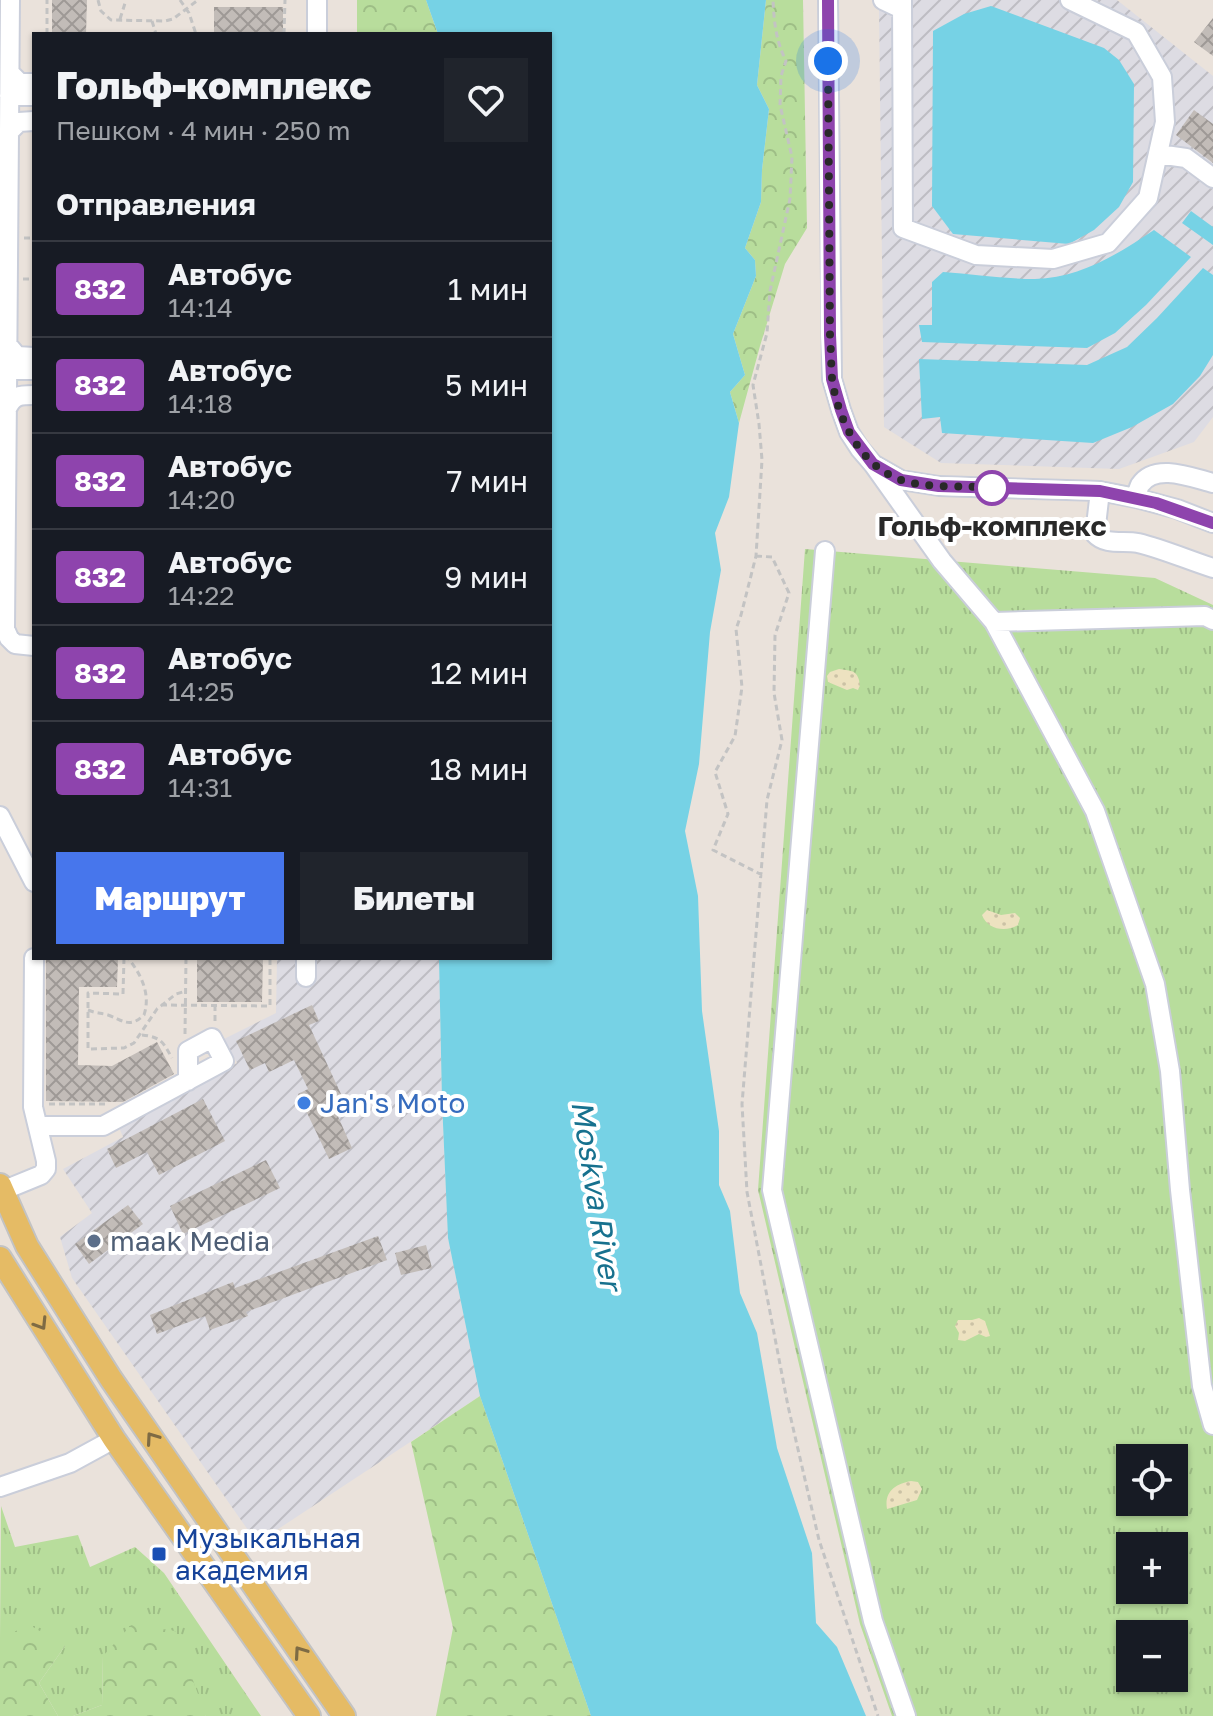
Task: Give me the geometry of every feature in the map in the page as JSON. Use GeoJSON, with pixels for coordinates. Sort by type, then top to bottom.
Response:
{"type":"FeatureCollection","features":[{"type":"Feature","properties":{"kind":"main road"},"geometry":{"type":"LineString","coordinates":[[1,1188],[27,1246],[111,1379],[344,1716]]}},
{"type":"Feature","properties":{"kind":"main road"},"geometry":{"type":"LineString","coordinates":[[0,1258],[114,1439],[309,1716]]}},
{"type":"Feature","properties":{"kind":"street"},"geometry":{"type":"LineString","coordinates":[[10,0],[7,344],[3,368],[7,402],[5,629],[15,644],[32,646]]}},
{"type":"Feature","properties":{"kind":"street"},"geometry":{"type":"LineString","coordinates":[[317,0],[317,32]]}},
{"type":"Feature","properties":{"kind":"street"},"geometry":{"type":"LineString","coordinates":[[828,0],[832,379],[849,432],[942,561],[994,622],[1095,811],[1155,984],[1170,1071],[1202,1386],[1213,1425]]}},
{"type":"Feature","properties":{"kind":"street"},"geometry":{"type":"LineString","coordinates":[[883,0],[907,3],[903,228],[976,255],[1053,259],[1108,243],[1148,198],[1165,122],[1162,77],[1136,32],[1070,0]]}},
{"type":"Feature","properties":{"kind":"street"},"geometry":{"type":"LineString","coordinates":[[10,73],[20,83],[32,83]]}},
{"type":"Feature","properties":{"kind":"street"},"geometry":{"type":"LineString","coordinates":[[9,96],[32,96]]}},
{"type":"Feature","properties":{"kind":"street"},"geometry":{"type":"LineString","coordinates":[[9,132],[19,122],[32,121]]}},
{"type":"Feature","properties":{"kind":"street"},"geometry":{"type":"LineString","coordinates":[[1158,154],[1186,158],[1213,178]]}},
{"type":"Feature","properties":{"kind":"street"},"geometry":{"type":"LineString","coordinates":[[7,344],[17,356],[32,357]]}},
{"type":"Feature","properties":{"kind":"street"},"geometry":{"type":"LineString","coordinates":[[3,368],[32,370]]}},
{"type":"Feature","properties":{"kind":"street"},"geometry":{"type":"LineString","coordinates":[[7,402],[15,397],[32,395]]}},
{"type":"Feature","properties":{"kind":"street"},"geometry":{"type":"LineString","coordinates":[[837,437],[841,410]]}},
{"type":"Feature","properties":{"kind":"street"},"geometry":{"type":"LineString","coordinates":[[873,464],[901,480],[939,486],[1100,491],[1177,509],[1213,523]]}},
{"type":"Feature","properties":{"kind":"street"},"geometry":{"type":"LineString","coordinates":[[1136,498],[1141,483],[1157,474],[1181,474],[1213,483]]}},
{"type":"Feature","properties":{"kind":"street"},"geometry":{"type":"LineString","coordinates":[[1100,491],[1095,534],[1099,538],[1137,543],[1213,568]]}},
{"type":"Feature","properties":{"kind":"street"},"geometry":{"type":"LineString","coordinates":[[825,551],[772,1190],[873,1621],[906,1716]]}},
{"type":"Feature","properties":{"kind":"street"},"geometry":{"type":"LineString","coordinates":[[994,622],[1205,616],[1213,620]]}},
{"type":"Feature","properties":{"kind":"street"},"geometry":{"type":"LineString","coordinates":[[0,816],[32,878]]}},
{"type":"Feature","properties":{"kind":"street"},"geometry":{"type":"LineString","coordinates":[[1,1188],[41,1175],[46,1169],[33,1104],[34,960]]}},
{"type":"Feature","properties":{"kind":"street"},"geometry":{"type":"LineString","coordinates":[[38,1126],[103,1126],[188,1081]]}},
{"type":"Feature","properties":{"kind":"street"},"geometry":{"type":"LineString","coordinates":[[0,1273],[23,1296]]}},
{"type":"Feature","properties":{"kind":"street"},"geometry":{"type":"LineString","coordinates":[[0,1487],[70,1463],[114,1439]]}},
{"type":"Feature","properties":{"kind":"path"},"geometry":{"type":"LineString","coordinates":[[47,0],[47,32]]}},
{"type":"Feature","properties":{"kind":"path"},"geometry":{"type":"LineString","coordinates":[[98,0],[101,11],[111,20],[152,21],[173,19],[198,0]]}},
{"type":"Feature","properties":{"kind":"path"},"geometry":{"type":"LineString","coordinates":[[120,20],[126,0]]}},
{"type":"Feature","properties":{"kind":"path"},"geometry":{"type":"LineString","coordinates":[[180,0],[187,9],[195,32]]}},
{"type":"Feature","properties":{"kind":"path"},"geometry":{"type":"LineString","coordinates":[[284,32],[285,0]]}},
{"type":"Feature","properties":{"kind":"path"},"geometry":{"type":"LineString","coordinates":[[762,875],[713,850],[728,814],[715,772],[735,736],[742,687],[736,629],[756,556],[762,460],[753,385],[767,333],[770,291],[790,199],[792,157],[780,105],[781,76],[786,61],[778,44],[773,0]]}},
{"type":"Feature","properties":{"kind":"path"},"geometry":{"type":"LineString","coordinates":[[152,21],[155,32]]}},
{"type":"Feature","properties":{"kind":"path"},"geometry":{"type":"LineString","coordinates":[[24,238],[32,238]]}},
{"type":"Feature","properties":{"kind":"path"},"geometry":{"type":"LineString","coordinates":[[23,279],[32,279]]}},
{"type":"Feature","properties":{"kind":"path"},"geometry":{"type":"LineString","coordinates":[[756,556],[772,557]]}},
{"type":"Feature","properties":{"kind":"path"},"geometry":{"type":"LineString","coordinates":[[128,960],[123,994],[88,993],[88,1049],[124,1048],[134,1043],[161,1005],[186,991]]}},
{"type":"Feature","properties":{"kind":"path"},"geometry":{"type":"LineString","coordinates":[[88,1010],[125,1023],[144,1015],[147,1006],[144,987],[129,960]]}},
{"type":"Feature","properties":{"kind":"path"},"geometry":{"type":"LineString","coordinates":[[185,1037],[186,960]]}},
{"type":"Feature","properties":{"kind":"path"},"geometry":{"type":"LineString","coordinates":[[161,1005],[270,1006],[270,960]]}},
{"type":"Feature","properties":{"kind":"path"},"geometry":{"type":"LineString","coordinates":[[215,1005],[215,1029]]}},
{"type":"Feature","properties":{"kind":"path"},"geometry":{"type":"LineString","coordinates":[[141,1035],[158,1038],[172,1059]]}},
{"type":"Feature","properties":{"kind":"path"},"geometry":{"type":"LineString","coordinates":[[33,1104],[111,1104]]}},
{"type":"Feature","properties":{"kind":"shaded area"},"geometry":{"type":"Polygon","coordinates":[[[873,0],[1117,0],[1213,76],[1213,417],[1194,442],[1119,469],[941,463],[884,427],[879,10],[873,0]]]}},
{"type":"Feature","properties":{"kind":"shaded area"},"geometry":{"type":"Polygon","coordinates":[[[277,960],[439,960],[448,1238],[480,1396],[257,1543],[72,1278],[60,1237],[92,1213],[63,1169],[123,1137],[118,1125],[237,1063],[224,1039],[276,1013],[277,960]]]}},
{"type":"Feature","properties":{"kind":"green space"},"geometry":{"type":"Polygon","coordinates":[[[357,0],[426,0],[437,32],[357,32],[357,0]]]}},
{"type":"Feature","properties":{"kind":"green space"},"geometry":{"type":"Polygon","coordinates":[[[766,0],[803,0],[807,228],[785,264],[739,423],[730,392],[745,375],[733,334],[756,276],[755,260],[745,248],[761,202],[769,109],[757,85],[766,0]]]}},
{"type":"Feature","properties":{"kind":"green space"},"geometry":{"type":"Polygon","coordinates":[[[805,549],[1155,578],[1213,605],[1213,1716],[892,1716],[860,1624],[758,1190],[805,549]]]}},
{"type":"Feature","properties":{"kind":"green space"},"geometry":{"type":"Polygon","coordinates":[[[480,1396],[591,1716],[436,1716],[453,1628],[411,1442],[480,1396]]]}},
{"type":"Feature","properties":{"kind":"green space"},"geometry":{"type":"Polygon","coordinates":[[[1,1506],[15,1547],[78,1535],[90,1567],[135,1547],[164,1573],[261,1716],[206,1716],[103,1656],[102,1705],[73,1716],[58,1716],[39,1683],[65,1646],[0,1640],[1,1506]]]}},
{"type":"Feature","properties":{"kind":"green space"},"geometry":{"type":"Polygon","coordinates":[[[28,1624],[65,1646],[39,1683],[58,1716],[0,1716],[0,1640],[28,1624]]]}},
{"type":"Feature","properties":{"kind":"green space"},"geometry":{"type":"Polygon","coordinates":[[[132,1624],[175,1631],[206,1716],[73,1716],[102,1705],[103,1656],[132,1624]]]}},
{"type":"Feature","properties":{"kind":"sand"},"geometry":{"type":"Polygon","coordinates":[[[839,669],[856,674],[860,685],[858,690],[847,690],[828,682],[830,672],[839,669]]]}},
{"type":"Feature","properties":{"kind":"sand"},"geometry":{"type":"Polygon","coordinates":[[[987,910],[1001,915],[1015,913],[1020,918],[1018,925],[1008,929],[992,926],[982,915],[987,910]]]}},
{"type":"Feature","properties":{"kind":"sand"},"geometry":{"type":"Polygon","coordinates":[[[979,1318],[985,1321],[990,1336],[979,1334],[965,1341],[958,1340],[959,1333],[955,1326],[958,1320],[979,1318]]]}},
{"type":"Feature","properties":{"kind":"sand"},"geometry":{"type":"Polygon","coordinates":[[[918,1482],[922,1489],[917,1500],[887,1509],[889,1493],[900,1484],[918,1482]]]}},
{"type":"Feature","properties":{"kind":"water","name":"Moskva River"},"geometry":{"type":"Polygon","coordinates":[[[426,0],[766,0],[757,85],[769,109],[761,202],[745,248],[755,260],[756,276],[733,334],[745,375],[730,392],[739,423],[729,497],[715,533],[721,570],[710,632],[699,764],[685,831],[698,896],[702,1011],[719,1131],[719,1185],[730,1211],[740,1293],[757,1333],[777,1448],[812,1553],[816,1623],[837,1647],[866,1716],[591,1716],[480,1396],[448,1238],[439,960],[552,960],[552,32],[437,32],[426,0]]]}},
{"type":"Feature","properties":{"kind":"water"},"geometry":{"type":"Polygon","coordinates":[[[991,6],[1104,48],[1119,60],[1134,84],[1133,182],[1119,207],[1094,230],[1069,244],[953,234],[932,206],[933,31],[964,14],[991,6]]]}},
{"type":"Feature","properties":{"kind":"water"},"geometry":{"type":"Polygon","coordinates":[[[1191,211],[1213,227],[1213,245],[1182,223],[1191,211]]]}},
{"type":"Feature","properties":{"kind":"water"},"geometry":{"type":"Polygon","coordinates":[[[1154,230],[1191,257],[1115,333],[1087,348],[922,342],[919,325],[932,325],[932,282],[943,272],[1024,279],[1052,278],[1098,263],[1154,230]]]}},
{"type":"Feature","properties":{"kind":"water"},"geometry":{"type":"Polygon","coordinates":[[[1203,268],[1213,275],[1213,355],[1200,376],[1173,404],[1132,427],[1093,443],[942,433],[940,417],[922,419],[919,359],[1087,365],[1127,347],[1203,268]]]}},
{"type":"Feature","properties":{"kind":"building"},"geometry":{"type":"Polygon","coordinates":[[[52,0],[87,0],[86,32],[52,32],[52,0]]]}},
{"type":"Feature","properties":{"kind":"building"},"geometry":{"type":"Polygon","coordinates":[[[214,7],[283,7],[283,32],[214,32],[214,7]]]}},
{"type":"Feature","properties":{"kind":"building"},"geometry":{"type":"Polygon","coordinates":[[[1213,18],[1213,56],[1194,42],[1213,18]]]}},
{"type":"Feature","properties":{"kind":"building"},"geometry":{"type":"Polygon","coordinates":[[[1194,110],[1213,124],[1213,163],[1176,135],[1194,110]]]}},
{"type":"Feature","properties":{"kind":"building"},"geometry":{"type":"Polygon","coordinates":[[[46,960],[118,960],[117,987],[79,987],[78,1065],[112,1066],[157,1042],[174,1074],[123,1102],[46,1101],[46,960]]]}},
{"type":"Feature","properties":{"kind":"building"},"geometry":{"type":"Polygon","coordinates":[[[197,960],[263,960],[262,1002],[197,1002],[197,960]]]}},
{"type":"Feature","properties":{"kind":"building"},"geometry":{"type":"Polygon","coordinates":[[[312,1005],[319,1021],[309,1025],[347,1107],[336,1112],[352,1148],[329,1159],[298,1094],[308,1089],[294,1060],[269,1072],[265,1063],[250,1070],[236,1041],[312,1005]]]}},
{"type":"Feature","properties":{"kind":"building"},"geometry":{"type":"Polygon","coordinates":[[[203,1099],[225,1141],[159,1175],[147,1152],[116,1168],[107,1149],[203,1099]]]}},
{"type":"Feature","properties":{"kind":"building"},"geometry":{"type":"Polygon","coordinates":[[[266,1160],[280,1188],[183,1234],[170,1206],[266,1160]]]}},
{"type":"Feature","properties":{"kind":"building"},"geometry":{"type":"Polygon","coordinates":[[[128,1205],[143,1224],[89,1264],[75,1244],[128,1205]]]}},
{"type":"Feature","properties":{"kind":"building"},"geometry":{"type":"Polygon","coordinates":[[[378,1236],[387,1260],[246,1312],[248,1316],[210,1330],[205,1316],[157,1334],[150,1315],[233,1282],[235,1288],[378,1236]]]}},
{"type":"Feature","properties":{"kind":"building"},"geometry":{"type":"Polygon","coordinates":[[[426,1245],[432,1268],[401,1275],[395,1253],[426,1245]]]}},
{"type":"Feature","properties":{"kind":"bus line","name":"832"},"geometry":{"type":"LineString","coordinates":[[828,0],[832,379],[849,432],[860,449],[873,464],[901,480],[939,486],[1100,491],[1156,503],[1213,523]]}},
{"type":"Feature","properties":{"kind":"place","name":"Гольф-комплекс"},"geometry":{"type":"Point","coordinates":[992,488]}},
{"type":"Feature","properties":{"kind":"place","name":"Jan's Moto"},"geometry":{"type":"Point","coordinates":[304,1103]}},
{"type":"Feature","properties":{"kind":"place","name":"maak Media"},"geometry":{"type":"Point","coordinates":[94,1241]}},
{"type":"Feature","properties":{"kind":"place","name":"Музыкальная академия"},"geometry":{"type":"Point","coordinates":[159,1554]}},
{"type":"Feature","properties":{"kind":"route"},"geometry":{"type":"LineString","coordinates":[[828,61],[832,379],[849,432],[873,464],[901,480],[939,486],[992,488]]}}]}
